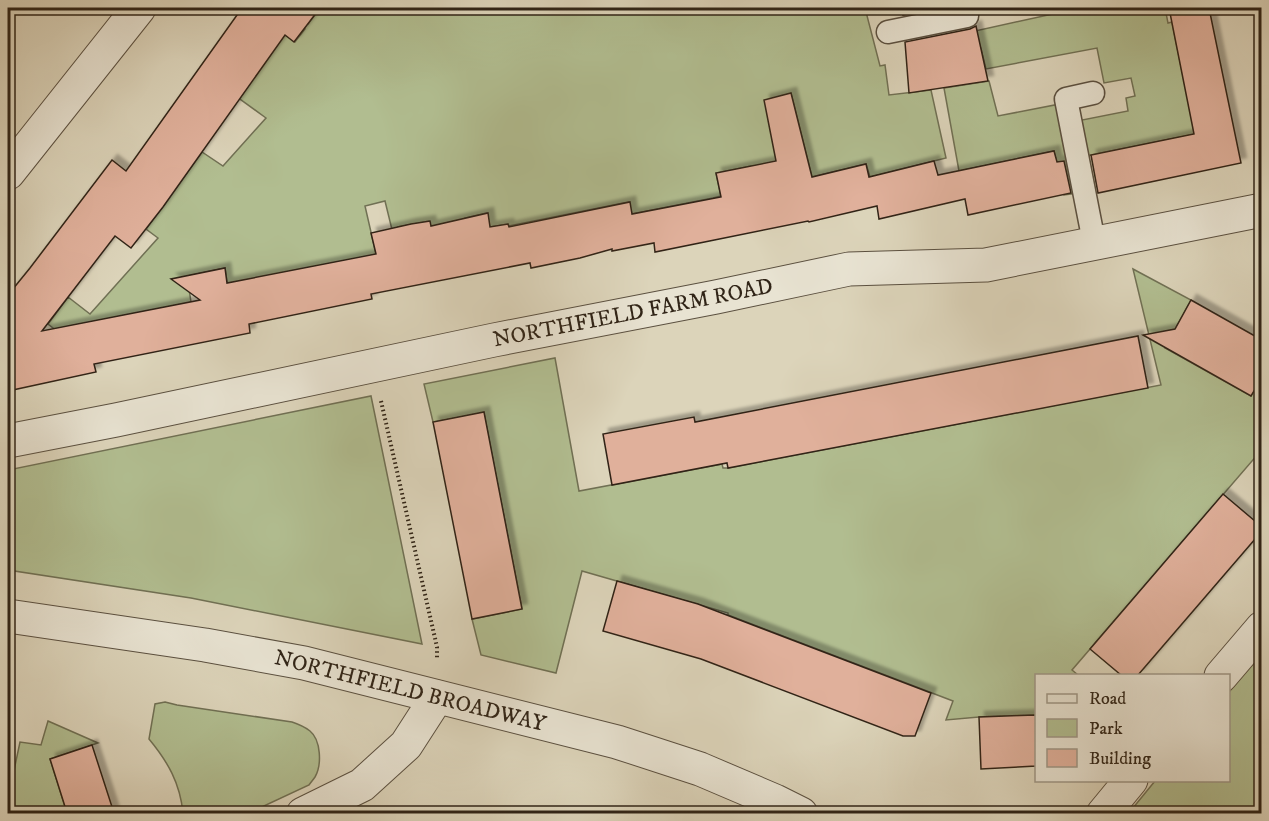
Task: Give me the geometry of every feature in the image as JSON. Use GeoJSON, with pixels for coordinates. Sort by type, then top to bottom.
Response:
{"type":"FeatureCollection","features":[{"type":"Feature","properties":{"kind":"street"},"geometry":{"type":"LineString","coordinates":[[8,173],[139,8]]}},
{"type":"Feature","properties":{"kind":"street","name":"NORTHFIELD FARM ROAD"},"geometry":{"type":"LineString","coordinates":[[8,441],[849,269],[986,265],[1262,210]]}},
{"type":"Feature","properties":{"kind":"street","name":"NORTHFIELD BROADWAY"},"geometry":{"type":"LineString","coordinates":[[8,616],[205,645],[304,663],[627,746],[700,769],[801,813]]}},
{"type":"Feature","properties":{"kind":"street"},"geometry":{"type":"LineString","coordinates":[[1222,674],[1262,628]]}},
{"type":"Feature","properties":{"kind":"street"},"geometry":{"type":"LineString","coordinates":[[303,813],[362,785],[406,745],[437,697]]}},
{"type":"Feature","properties":{"kind":"street"},"geometry":{"type":"LineString","coordinates":[[1103,813],[1129,782]]}},
{"type":"Feature","properties":{"kind":"lane"},"geometry":{"type":"LineString","coordinates":[[888,32],[967,16],[966,8]]}},
{"type":"Feature","properties":{"kind":"lane"},"geometry":{"type":"LineString","coordinates":[[1093,93],[1066,99],[1095,242]]}},
{"type":"Feature","properties":{"kind":"path"},"geometry":{"type":"LineString","coordinates":[[373,365],[437,646],[437,697]]}},
{"type":"Feature","properties":{"kind":"green space"},"geometry":{"type":"Polygon","coordinates":[[[320,8],[865,8],[880,66],[885,65],[889,95],[931,90],[946,158],[870,177],[866,164],[812,177],[791,93],[781,184],[751,166],[716,173],[721,196],[713,198],[632,214],[629,202],[509,226],[508,224],[490,227],[487,213],[465,218],[468,232],[433,238],[429,221],[398,227],[396,246],[385,201],[365,206],[376,254],[229,295],[225,268],[187,276],[191,302],[72,343],[48,324],[68,297],[90,314],[158,238],[146,229],[202,152],[223,166],[266,118],[233,94],[279,30],[295,42],[305,29],[289,17],[308,24],[320,8]]]}},
{"type":"Feature","properties":{"kind":"green space"},"geometry":{"type":"Polygon","coordinates":[[[1080,8],[1165,8],[1168,23],[1172,22],[1195,134],[1086,156],[1077,121],[1128,111],[1126,98],[1135,96],[1131,78],[1104,83],[1097,48],[986,69],[975,31],[1080,8]]]}},
{"type":"Feature","properties":{"kind":"green space"},"geometry":{"type":"Polygon","coordinates":[[[989,81],[998,116],[1060,104],[1078,193],[1064,195],[1054,151],[959,171],[944,88],[989,81]]]}},
{"type":"Feature","properties":{"kind":"green space"},"geometry":{"type":"Polygon","coordinates":[[[1133,269],[1191,300],[1165,348],[1251,396],[1261,378],[1261,455],[1258,454],[1072,670],[1077,674],[1035,674],[1035,715],[946,720],[953,701],[728,615],[728,613],[582,571],[556,673],[481,655],[472,619],[522,609],[484,413],[433,422],[424,384],[555,358],[579,491],[722,464],[723,468],[728,468],[1161,385],[1133,269]]]}},
{"type":"Feature","properties":{"kind":"green space"},"geometry":{"type":"Polygon","coordinates":[[[371,396],[422,644],[191,598],[8,570],[8,470],[371,396]]]}},
{"type":"Feature","properties":{"kind":"green space"},"geometry":{"type":"Polygon","coordinates":[[[1261,653],[1261,813],[1128,814],[1154,782],[1230,782],[1230,691],[1261,653]]]}},
{"type":"Feature","properties":{"kind":"green space"},"geometry":{"type":"Polygon","coordinates":[[[165,702],[292,722],[301,726],[314,735],[318,746],[319,766],[315,777],[309,785],[249,813],[183,813],[172,773],[149,739],[155,704],[165,702]]]}},
{"type":"Feature","properties":{"kind":"green space"},"geometry":{"type":"Polygon","coordinates":[[[48,721],[98,743],[50,759],[67,813],[8,813],[8,794],[20,742],[41,745],[48,721]]]}},
{"type":"Feature","properties":{"kind":"building"},"geometry":{"type":"Polygon","coordinates":[[[242,8],[320,8],[294,42],[285,35],[163,207],[131,248],[115,236],[42,331],[200,300],[171,279],[225,268],[227,283],[376,254],[371,233],[411,224],[430,221],[431,226],[488,213],[490,227],[508,224],[509,227],[630,202],[632,214],[721,197],[716,173],[776,161],[764,100],[791,93],[812,177],[866,164],[869,177],[934,161],[938,175],[1054,151],[1057,162],[1064,161],[1071,193],[968,215],[965,199],[879,219],[877,206],[809,222],[655,252],[654,243],[612,251],[612,249],[531,268],[530,263],[371,294],[372,299],[249,324],[250,333],[94,364],[96,372],[8,391],[8,295],[112,160],[126,171],[242,8]]]}},
{"type":"Feature","properties":{"kind":"building"},"geometry":{"type":"Polygon","coordinates":[[[902,8],[941,8],[903,15],[902,8]]]}},
{"type":"Feature","properties":{"kind":"building"},"geometry":{"type":"Polygon","coordinates":[[[1169,8],[1209,8],[1241,163],[1098,193],[1091,155],[1194,134],[1169,8]]]}},
{"type":"Feature","properties":{"kind":"building"},"geometry":{"type":"Polygon","coordinates":[[[976,26],[988,81],[909,93],[905,42],[976,26]]]}},
{"type":"Feature","properties":{"kind":"building"},"geometry":{"type":"Polygon","coordinates":[[[1191,300],[1262,340],[1262,378],[1251,396],[1143,335],[1175,329],[1191,300]]]}},
{"type":"Feature","properties":{"kind":"building"},"geometry":{"type":"Polygon","coordinates":[[[1138,336],[1148,388],[728,468],[727,463],[612,485],[603,434],[694,417],[695,422],[1138,336]]]}},
{"type":"Feature","properties":{"kind":"building"},"geometry":{"type":"Polygon","coordinates":[[[484,412],[522,609],[472,619],[433,422],[484,412]]]}},
{"type":"Feature","properties":{"kind":"building"},"geometry":{"type":"Polygon","coordinates":[[[1223,494],[1262,527],[1262,531],[1139,674],[1120,674],[1090,649],[1223,494]]]}},
{"type":"Feature","properties":{"kind":"building"},"geometry":{"type":"Polygon","coordinates":[[[617,581],[698,604],[931,693],[915,736],[903,736],[701,659],[603,631],[617,581]]]}},
{"type":"Feature","properties":{"kind":"building"},"geometry":{"type":"Polygon","coordinates":[[[1035,715],[1035,766],[981,769],[979,717],[1035,715]]]}},
{"type":"Feature","properties":{"kind":"building"},"geometry":{"type":"Polygon","coordinates":[[[92,745],[114,813],[67,813],[50,759],[92,745]]]}}]}
